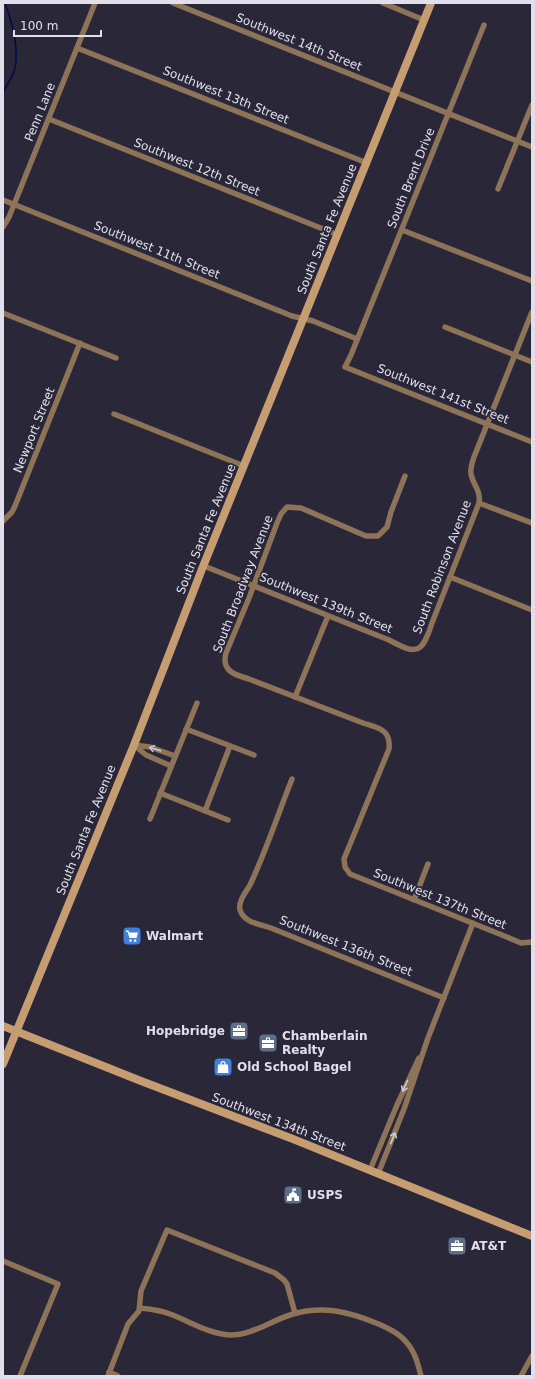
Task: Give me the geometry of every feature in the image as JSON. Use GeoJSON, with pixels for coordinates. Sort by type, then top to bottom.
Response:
{"type":"FeatureCollection","features":[{"type":"Feature","properties":{"kind":"main road","name":"South Santa Fe Avenue"},"geometry":{"type":"LineString","coordinates":[[3,1064],[134,745],[244,466],[431,3]]}},
{"type":"Feature","properties":{"kind":"main road","name":"Southwest 134th Street"},"geometry":{"type":"LineString","coordinates":[[3,1026],[370,1170],[532,1236]]}},
{"type":"Feature","properties":{"kind":"street","name":"Penn Lane"},"geometry":{"type":"LineString","coordinates":[[3,227],[9,217],[95,3]]}},
{"type":"Feature","properties":{"kind":"street","name":"Southwest 14th Street"},"geometry":{"type":"LineString","coordinates":[[173,3],[532,147]]}},
{"type":"Feature","properties":{"kind":"street"},"geometry":{"type":"LineString","coordinates":[[383,3],[424,20]]}},
{"type":"Feature","properties":{"kind":"street","name":"South Brent Drive"},"geometry":{"type":"LineString","coordinates":[[345,367],[402,230],[484,25]]}},
{"type":"Feature","properties":{"kind":"street","name":"Southwest 13th Street"},"geometry":{"type":"LineString","coordinates":[[77,48],[366,163]]}},
{"type":"Feature","properties":{"kind":"street"},"geometry":{"type":"LineString","coordinates":[[498,189],[532,105]]}},
{"type":"Feature","properties":{"kind":"street","name":"Southwest 12th Street"},"geometry":{"type":"LineString","coordinates":[[48,119],[338,235]]}},
{"type":"Feature","properties":{"kind":"street","name":"Southwest 11th Street"},"geometry":{"type":"LineString","coordinates":[[3,200],[290,316],[304,319]]}},
{"type":"Feature","properties":{"kind":"street"},"geometry":{"type":"LineString","coordinates":[[402,230],[532,282]]}},
{"type":"Feature","properties":{"kind":"street","name":"South Robinson Avenue"},"geometry":{"type":"LineString","coordinates":[[418,648],[427,639],[479,503],[479,492],[471,474],[472,464],[532,312]]}},
{"type":"Feature","properties":{"kind":"street"},"geometry":{"type":"LineString","coordinates":[[3,313],[116,358]]}},
{"type":"Feature","properties":{"kind":"street"},"geometry":{"type":"LineString","coordinates":[[304,319],[314,321],[357,339]]}},
{"type":"Feature","properties":{"kind":"street"},"geometry":{"type":"LineString","coordinates":[[445,327],[532,362]]}},
{"type":"Feature","properties":{"kind":"street","name":"Newport Street"},"geometry":{"type":"LineString","coordinates":[[3,521],[12,512],[17,502],[80,344]]}},
{"type":"Feature","properties":{"kind":"street","name":"Southwest 141st Street"},"geometry":{"type":"LineString","coordinates":[[345,367],[532,442]]}},
{"type":"Feature","properties":{"kind":"street"},"geometry":{"type":"LineString","coordinates":[[114,414],[244,466]]}},
{"type":"Feature","properties":{"kind":"street","name":"South Broadway Avenue"},"geometry":{"type":"LineString","coordinates":[[295,697],[232,673],[226,666],[225,658],[281,514],[287,508],[301,508],[366,536],[378,536],[387,527],[391,512],[405,476]]}},
{"type":"Feature","properties":{"kind":"street"},"geometry":{"type":"LineString","coordinates":[[479,503],[532,523]]}},
{"type":"Feature","properties":{"kind":"street","name":"Southwest 139th Street"},"geometry":{"type":"LineString","coordinates":[[204,566],[389,640],[404,648],[410,650],[418,648]]}},
{"type":"Feature","properties":{"kind":"street"},"geometry":{"type":"LineString","coordinates":[[450,577],[532,610]]}},
{"type":"Feature","properties":{"kind":"street"},"geometry":{"type":"LineString","coordinates":[[295,697],[328,616]]}},
{"type":"Feature","properties":{"kind":"street","name":"Southwest 137th Street"},"geometry":{"type":"LineString","coordinates":[[295,697],[363,724],[378,727],[388,735],[390,749],[344,859],[345,867],[350,874],[356,878],[371,882],[474,923],[521,944],[532,942]]}},
{"type":"Feature","properties":{"kind":"street"},"geometry":{"type":"LineString","coordinates":[[150,819],[197,703]]}},
{"type":"Feature","properties":{"kind":"street"},"geometry":{"type":"LineString","coordinates":[[186,729],[254,755]]}},
{"type":"Feature","properties":{"kind":"street"},"geometry":{"type":"LineString","coordinates":[[134,745],[150,747],[175,756]]}},
{"type":"Feature","properties":{"kind":"street"},"geometry":{"type":"LineString","coordinates":[[134,745],[146,755],[171,766]]}},
{"type":"Feature","properties":{"kind":"street"},"geometry":{"type":"LineString","coordinates":[[205,811],[230,746]]}},
{"type":"Feature","properties":{"kind":"street","name":"Southwest 136th Street"},"geometry":{"type":"LineString","coordinates":[[292,779],[250,884],[241,902],[240,906],[242,914],[250,921],[444,998]]}},
{"type":"Feature","properties":{"kind":"street"},"geometry":{"type":"LineString","coordinates":[[160,793],[228,820]]}},
{"type":"Feature","properties":{"kind":"street"},"geometry":{"type":"LineString","coordinates":[[414,900],[428,864]]}},
{"type":"Feature","properties":{"kind":"street"},"geometry":{"type":"LineString","coordinates":[[378,1174],[404,1109],[428,1038],[474,923]]}},
{"type":"Feature","properties":{"kind":"street"},"geometry":{"type":"LineString","coordinates":[[370,1170],[403,1090],[428,1038]]}},
{"type":"Feature","properties":{"kind":"street"},"geometry":{"type":"LineString","coordinates":[[118,1376],[108,1374],[128,1324],[140,1308],[141,1291],[166,1230],[275,1273],[287,1284],[295,1313]]}},
{"type":"Feature","properties":{"kind":"street"},"geometry":{"type":"LineString","coordinates":[[3,1261],[58,1284],[20,1376]]}},
{"type":"Feature","properties":{"kind":"street"},"geometry":{"type":"LineString","coordinates":[[140,1308],[159,1310],[214,1332],[230,1335],[248,1332],[295,1313],[316,1310],[340,1311],[356,1315],[393,1330],[403,1338],[415,1356],[421,1376]]}},
{"type":"Feature","properties":{"kind":"street"},"geometry":{"type":"LineString","coordinates":[[521,1376],[530,1366],[532,1357]]}},
{"type":"Feature","properties":{"kind":"waterway"},"geometry":{"type":"LineString","coordinates":[[3,93],[14,71],[16,60],[14,35],[5,3]]}},
{"type":"Feature","properties":{"kind":"place","name":"Walmart"},"geometry":{"type":"Point","coordinates":[132,936]}},
{"type":"Feature","properties":{"kind":"place","name":"Hopebridge"},"geometry":{"type":"Point","coordinates":[239,1031]}},
{"type":"Feature","properties":{"kind":"place","name":"Chamberlain Realty"},"geometry":{"type":"Point","coordinates":[268,1043]}},
{"type":"Feature","properties":{"kind":"place","name":"Old School Bagel"},"geometry":{"type":"Point","coordinates":[223,1067]}},
{"type":"Feature","properties":{"kind":"place","name":"USPS"},"geometry":{"type":"Point","coordinates":[293,1195]}},
{"type":"Feature","properties":{"kind":"place","name":"AT&T"},"geometry":{"type":"Point","coordinates":[457,1246]}}]}
